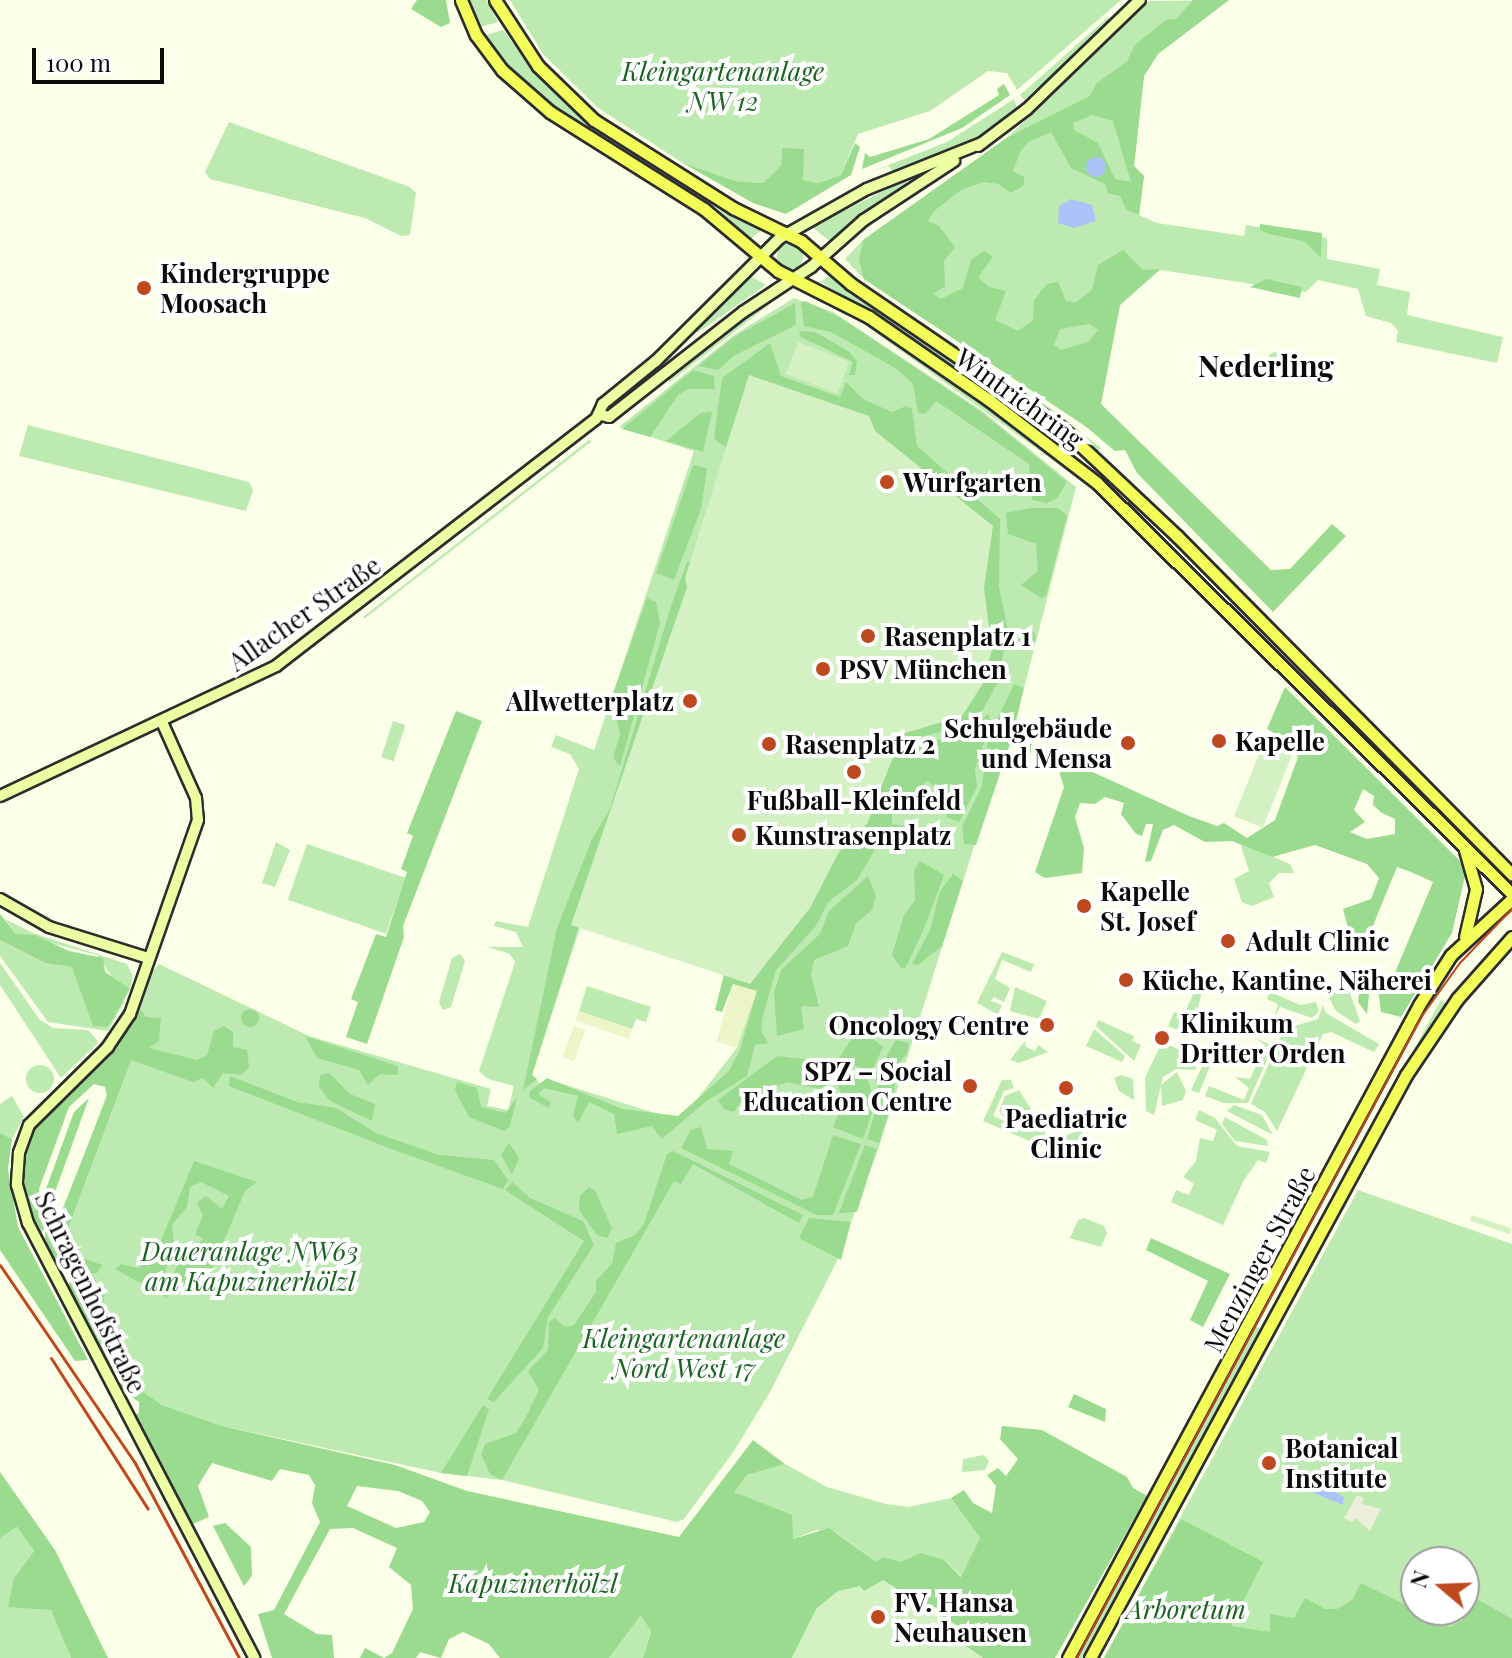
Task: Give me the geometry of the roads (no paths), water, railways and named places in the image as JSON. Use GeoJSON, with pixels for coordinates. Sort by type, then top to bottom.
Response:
{"type":"FeatureCollection","features":[{"type":"Feature","properties":{"kind":"main road","name":"Wintrichring"},"geometry":{"type":"LineString","coordinates":[[461,0],[476,35],[520,88],[704,209],[757,256],[869,317],[989,400],[1097,483],[1512,896]]}},
{"type":"Feature","properties":{"kind":"main road","name":"Wintrichring"},"geometry":{"type":"LineString","coordinates":[[495,0],[538,66],[594,120],[733,208],[787,234],[822,258],[851,284],[1032,406],[1111,471],[1512,874]]}},
{"type":"Feature","properties":{"kind":"main road"},"geometry":{"type":"LineString","coordinates":[[1463,844],[1476,889],[1463,942]]}},
{"type":"Feature","properties":{"kind":"main road","name":"Menzinger Straße"},"geometry":{"type":"LineString","coordinates":[[1068,1658],[1419,1005],[1463,942],[1512,896]]}},
{"type":"Feature","properties":{"kind":"main road","name":"Menzinger Straße"},"geometry":{"type":"LineString","coordinates":[[1090,1658],[1406,1075],[1457,999],[1512,937]]}},
{"type":"Feature","properties":{"kind":"street"},"geometry":{"type":"LineString","coordinates":[[982,143],[1027,109],[1140,0]]}},
{"type":"Feature","properties":{"kind":"street","name":"Allacher Straße"},"geometry":{"type":"LineString","coordinates":[[601,415],[609,417],[743,312],[795,279],[872,214],[982,143]]}},
{"type":"Feature","properties":{"kind":"street","name":"Allacher Straße"},"geometry":{"type":"LineString","coordinates":[[0,796],[276,666],[601,415],[603,404],[691,327],[757,256],[787,234],[867,189],[982,143]]}},
{"type":"Feature","properties":{"kind":"street","name":"Schragenhofstraße"},"geometry":{"type":"LineString","coordinates":[[162,722],[200,812],[119,1032],[29,1125],[19,1153],[17,1185],[28,1223],[254,1658]]}},
{"type":"Feature","properties":{"kind":"street"},"geometry":{"type":"LineString","coordinates":[[0,899],[49,927],[148,958]]}},
{"type":"Feature","properties":{"kind":"water"},"geometry":{"type":"Polygon","coordinates":[[[1096,157],[1103,160],[1106,167],[1103,174],[1096,177],[1089,174],[1086,167],[1089,160],[1096,157]]]}},
{"type":"Feature","properties":{"kind":"water"},"geometry":{"type":"Polygon","coordinates":[[[1071,199],[1092,205],[1096,221],[1074,228],[1058,223],[1059,206],[1071,199]]]}},
{"type":"Feature","properties":{"kind":"water"},"geometry":{"type":"Polygon","coordinates":[[[1319,1484],[1344,1497],[1343,1505],[1314,1493],[1319,1484]]]}},
{"type":"Feature","properties":{"kind":"tram line"},"geometry":{"type":"LineString","coordinates":[[1077,1658],[1422,1016],[1460,963],[1512,909]]}},
{"type":"Feature","properties":{"kind":"railway"},"geometry":{"type":"LineString","coordinates":[[0,1265],[135,1463],[239,1658]]}},
{"type":"Feature","properties":{"kind":"railway"},"geometry":{"type":"LineString","coordinates":[[51,1358],[148,1509]]}},
{"type":"Feature","properties":{"kind":"place","name":"Kindergruppe Moosach"},"geometry":{"type":"Point","coordinates":[144,288]}},
{"type":"Feature","properties":{"kind":"place","name":"Wurfgarten"},"geometry":{"type":"Point","coordinates":[887,482]}},
{"type":"Feature","properties":{"kind":"place","name":"Rasenplatz 1"},"geometry":{"type":"Point","coordinates":[868,636]}},
{"type":"Feature","properties":{"kind":"place","name":"PSV München"},"geometry":{"type":"Point","coordinates":[823,669]}},
{"type":"Feature","properties":{"kind":"place","name":"Allwetterplatz"},"geometry":{"type":"Point","coordinates":[690,701]}},
{"type":"Feature","properties":{"kind":"place","name":"Kapelle"},"geometry":{"type":"Point","coordinates":[1219,741]}},
{"type":"Feature","properties":{"kind":"place","name":"Schulgebäude und Mensa"},"geometry":{"type":"Point","coordinates":[1128,743]}},
{"type":"Feature","properties":{"kind":"place","name":"Rasenplatz 2"},"geometry":{"type":"Point","coordinates":[769,744]}},
{"type":"Feature","properties":{"kind":"place","name":"Fußball-Kleinfeld"},"geometry":{"type":"Point","coordinates":[854,772]}},
{"type":"Feature","properties":{"kind":"place","name":"Kunstrasenplatz"},"geometry":{"type":"Point","coordinates":[739,835]}},
{"type":"Feature","properties":{"kind":"place","name":"Kapelle St. Josef"},"geometry":{"type":"Point","coordinates":[1084,906]}},
{"type":"Feature","properties":{"kind":"place","name":"Adult Clinic"},"geometry":{"type":"Point","coordinates":[1228,941]}},
{"type":"Feature","properties":{"kind":"place","name":"Küche, Kantine, Näherei"},"geometry":{"type":"Point","coordinates":[1126,980]}},
{"type":"Feature","properties":{"kind":"place","name":"Oncology Centre"},"geometry":{"type":"Point","coordinates":[1047,1025]}},
{"type":"Feature","properties":{"kind":"place","name":"Klinikum Dritter Orden"},"geometry":{"type":"Point","coordinates":[1162,1038]}},
{"type":"Feature","properties":{"kind":"place","name":"SPZ – Social Education Centre"},"geometry":{"type":"Point","coordinates":[970,1086]}},
{"type":"Feature","properties":{"kind":"place","name":"Paediatric Clinic"},"geometry":{"type":"Point","coordinates":[1066,1088]}},
{"type":"Feature","properties":{"kind":"place","name":"Botanical Institute"},"geometry":{"type":"Point","coordinates":[1269,1463]}},
{"type":"Feature","properties":{"kind":"place","name":"FV. Hansa Neuhausen"},"geometry":{"type":"Point","coordinates":[878,1617]}},
{"type":"Feature","properties":{"kind":"district","name":"Nederling"},"geometry":{"type":"Point","coordinates":[1266,365]}},
{"type":"Feature","properties":{"kind":"park label","name":"Kleingartenanlage NW 12"},"geometry":{"type":"Point","coordinates":[723,86]}},
{"type":"Feature","properties":{"kind":"park label","name":"Daueranlage NW63 am Kapuzinerhölzl"},"geometry":{"type":"Point","coordinates":[250,1266]}},
{"type":"Feature","properties":{"kind":"park label","name":"Kleingartenanlage Nord West 17"},"geometry":{"type":"Point","coordinates":[684,1353]}},
{"type":"Feature","properties":{"kind":"park label","name":"Kapuzinerhölzl"},"geometry":{"type":"Point","coordinates":[533,1583]}},
{"type":"Feature","properties":{"kind":"park label","name":"Arboretum"},"geometry":{"type":"Point","coordinates":[1186,1609]}}]}
